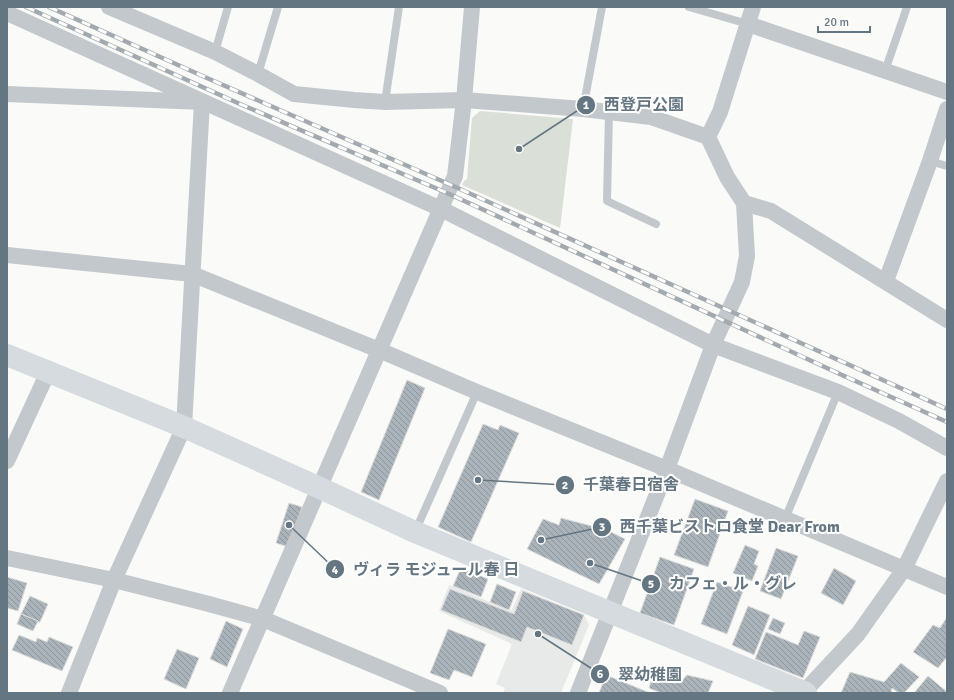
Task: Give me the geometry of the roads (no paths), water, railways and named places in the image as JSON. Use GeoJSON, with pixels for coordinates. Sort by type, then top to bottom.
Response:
{"type":"FeatureCollection","features":[{"type":"Feature","properties":{"kind":"street"},"geometry":{"type":"LineString","coordinates":[[109,7],[129,11],[215,52],[294,94],[385,102],[464,100],[583,109],[651,117],[708,137],[727,177],[744,203],[747,256],[742,282],[713,345],[667,469],[578,693]]}},
{"type":"Feature","properties":{"kind":"street"},"geometry":{"type":"LineString","coordinates":[[230,693],[455,176],[464,100],[472,7]]}},
{"type":"Feature","properties":{"kind":"street"},"geometry":{"type":"LineString","coordinates":[[708,137],[720,112],[753,7]]}},
{"type":"Feature","properties":{"kind":"street"},"geometry":{"type":"LineString","coordinates":[[7,13],[440,209],[713,345],[838,392],[899,421],[947,448]]}},
{"type":"Feature","properties":{"kind":"street"},"geometry":{"type":"LineString","coordinates":[[748,24],[947,92]]}},
{"type":"Feature","properties":{"kind":"street"},"geometry":{"type":"LineString","coordinates":[[7,94],[202,102]]}},
{"type":"Feature","properties":{"kind":"street"},"geometry":{"type":"LineString","coordinates":[[69,693],[114,580],[184,427],[202,102]]}},
{"type":"Feature","properties":{"kind":"street"},"geometry":{"type":"LineString","coordinates":[[886,281],[930,161],[947,109]]}},
{"type":"Feature","properties":{"kind":"street"},"geometry":{"type":"LineString","coordinates":[[744,203],[771,211],[947,320]]}},
{"type":"Feature","properties":{"kind":"street"},"geometry":{"type":"LineString","coordinates":[[7,255],[192,274],[667,469],[947,587]]}},
{"type":"Feature","properties":{"kind":"street"},"geometry":{"type":"LineString","coordinates":[[7,355],[184,427],[415,532],[805,693],[858,634],[904,569],[947,481]]}},
{"type":"Feature","properties":{"kind":"street"},"geometry":{"type":"LineString","coordinates":[[7,460],[48,372]]}},
{"type":"Feature","properties":{"kind":"street"},"geometry":{"type":"LineString","coordinates":[[7,558],[114,580],[263,619],[406,687],[440,693]]}},
{"type":"Feature","properties":{"kind":"lane"},"geometry":{"type":"LineString","coordinates":[[215,52],[228,7]]}},
{"type":"Feature","properties":{"kind":"lane"},"geometry":{"type":"LineString","coordinates":[[258,74],[278,7]]}},
{"type":"Feature","properties":{"kind":"lane"},"geometry":{"type":"LineString","coordinates":[[385,102],[399,7]]}},
{"type":"Feature","properties":{"kind":"lane"},"geometry":{"type":"LineString","coordinates":[[583,109],[602,7]]}},
{"type":"Feature","properties":{"kind":"lane"},"geometry":{"type":"LineString","coordinates":[[689,7],[748,24]]}},
{"type":"Feature","properties":{"kind":"lane"},"geometry":{"type":"LineString","coordinates":[[885,70],[907,7]]}},
{"type":"Feature","properties":{"kind":"lane"},"geometry":{"type":"LineString","coordinates":[[609,112],[607,201],[656,224]]}},
{"type":"Feature","properties":{"kind":"lane"},"geometry":{"type":"LineString","coordinates":[[930,161],[947,166]]}},
{"type":"Feature","properties":{"kind":"lane"},"geometry":{"type":"LineString","coordinates":[[415,532],[477,392]]}},
{"type":"Feature","properties":{"kind":"lane"},"geometry":{"type":"LineString","coordinates":[[785,519],[838,392]]}},
{"type":"Feature","properties":{"kind":"railway"},"geometry":{"type":"LineString","coordinates":[[26,7],[240,104],[447,193],[947,422]]}},
{"type":"Feature","properties":{"kind":"railway"},"geometry":{"type":"LineString","coordinates":[[49,7],[451,185],[947,409]]}},
{"type":"Feature","properties":{"kind":"place","name":"西登戸公園"},"geometry":{"type":"Point","coordinates":[519,149]}},
{"type":"Feature","properties":{"kind":"place","name":"千葉春日宿舎"},"geometry":{"type":"Point","coordinates":[478,480]}},
{"type":"Feature","properties":{"kind":"place","name":"ヴィラ モジュール春 日"},"geometry":{"type":"Point","coordinates":[289,525]}},
{"type":"Feature","properties":{"kind":"place","name":"西千葉ビストロ食堂 Dear From"},"geometry":{"type":"Point","coordinates":[541,540]}},
{"type":"Feature","properties":{"kind":"place","name":"カフェ・ル・グレ"},"geometry":{"type":"Point","coordinates":[590,563]}},
{"type":"Feature","properties":{"kind":"place","name":"翠幼稚園"},"geometry":{"type":"Point","coordinates":[538,634]}}]}
